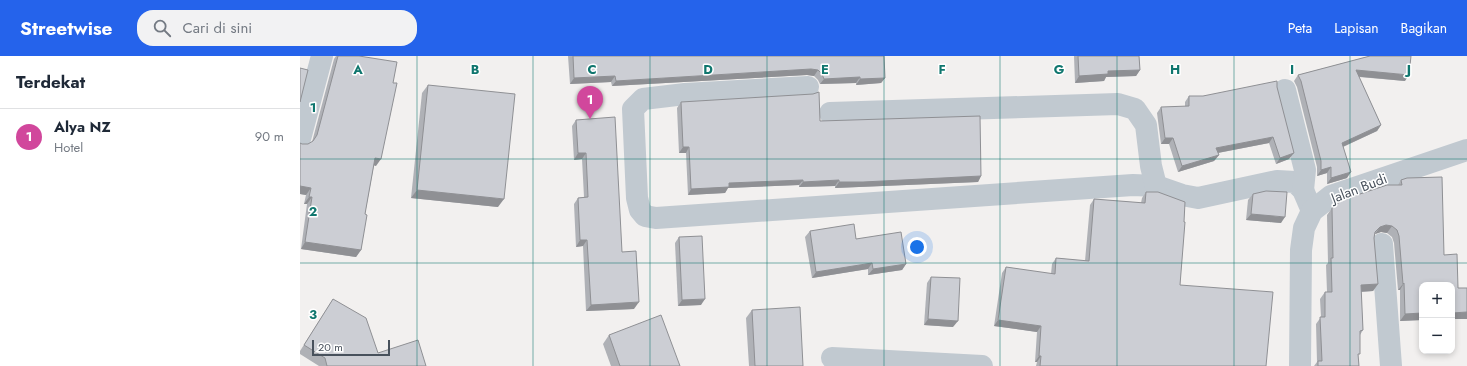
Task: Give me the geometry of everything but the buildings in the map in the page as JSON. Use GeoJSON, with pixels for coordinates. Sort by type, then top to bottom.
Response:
{"type":"FeatureCollection","features":[{"type":"Feature","properties":{"kind":"street"},"geometry":{"type":"LineString","coordinates":[[300,139],[322,56]]}},
{"type":"Feature","properties":{"kind":"street"},"geometry":{"type":"LineString","coordinates":[[808,87],[685,94],[643,99],[633,109],[637,198],[640,210],[645,216],[656,218],[1133,185],[1156,186],[1182,195],[1198,198],[1277,181],[1295,182],[1303,190],[1312,211]]}},
{"type":"Feature","properties":{"kind":"street"},"geometry":{"type":"LineString","coordinates":[[1285,90],[1305,170],[1303,190]]}},
{"type":"Feature","properties":{"kind":"street"},"geometry":{"type":"LineString","coordinates":[[830,113],[1118,104],[1135,110],[1146,125],[1151,166],[1156,186]]}},
{"type":"Feature","properties":{"kind":"street","name":"Jalan Budi"},"geometry":{"type":"LineString","coordinates":[[1300,366],[1301,250],[1304,228],[1312,211],[1331,196],[1467,150]]}},
{"type":"Feature","properties":{"kind":"street"},"geometry":{"type":"LineString","coordinates":[[1382,244],[1391,366]]}},
{"type":"Feature","properties":{"kind":"street"},"geometry":{"type":"LineString","coordinates":[[832,358],[982,366]]}},
{"type":"Feature","properties":{"kind":"place","name":"Alya NZ"},"geometry":{"type":"Point","coordinates":[590,119]}}]}
